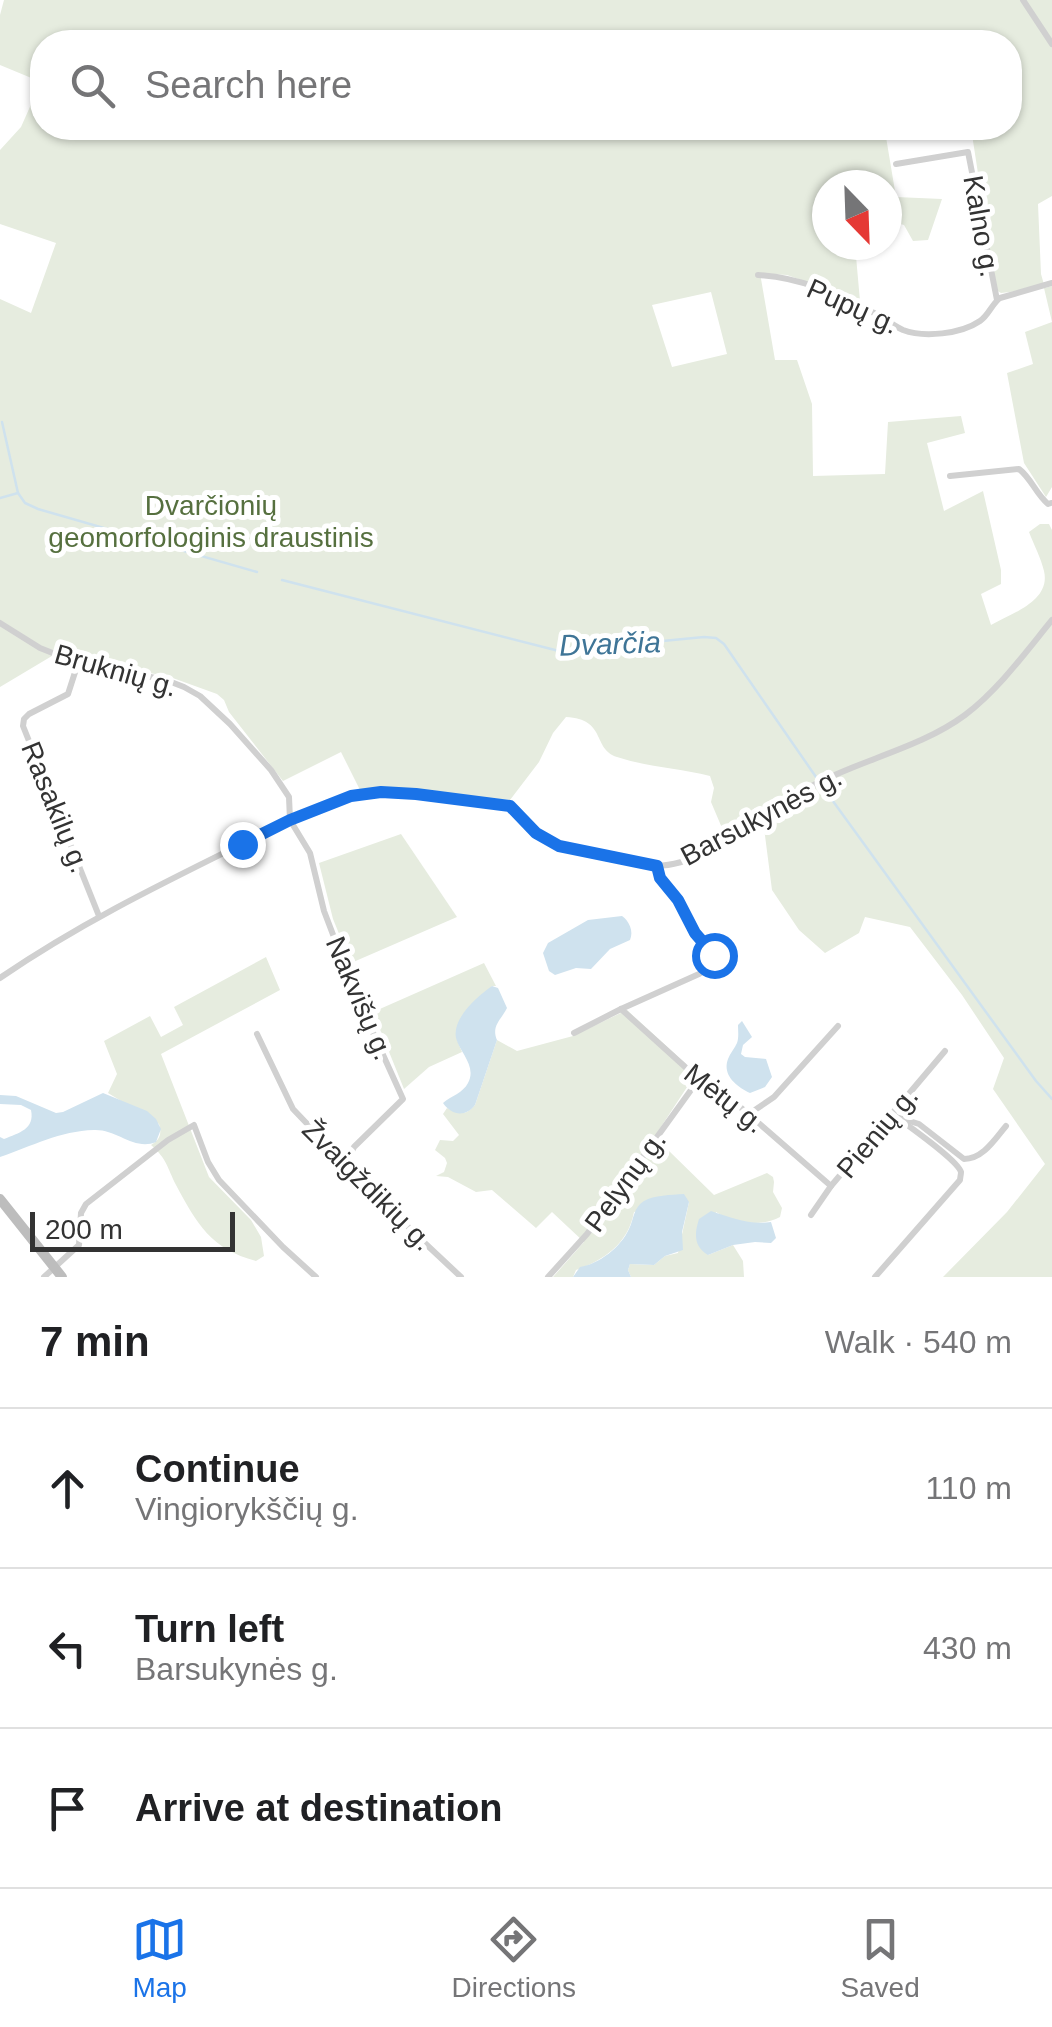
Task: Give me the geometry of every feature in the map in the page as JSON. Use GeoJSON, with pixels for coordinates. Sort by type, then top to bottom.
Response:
{"type":"FeatureCollection","features":[{"type":"Feature","properties":{"kind":"main road"},"geometry":{"type":"LineString","coordinates":[[0,1198],[62,1277]]}},
{"type":"Feature","properties":{"kind":"street"},"geometry":{"type":"LineString","coordinates":[[1023,0],[1052,44]]}},
{"type":"Feature","properties":{"kind":"street","name":"Kalno g."},"geometry":{"type":"LineString","coordinates":[[896,164],[968,152],[997,300]]}},
{"type":"Feature","properties":{"kind":"street","name":"Pupų g."},"geometry":{"type":"LineString","coordinates":[[758,274],[780,276],[822,289],[901,329],[920,333],[970,326],[983,320],[997,300],[1052,283]]}},
{"type":"Feature","properties":{"kind":"street"},"geometry":{"type":"LineString","coordinates":[[950,476],[1019,469],[1042,499],[1048,504],[1052,501],[1052,512]]}},
{"type":"Feature","properties":{"kind":"street","name":"Barsukynės g."},"geometry":{"type":"LineString","coordinates":[[0,978],[37,952],[141,893],[290,820],[365,793],[416,794],[510,806],[536,833],[559,846],[657,866],[679,863],[696,857],[816,783],[950,725],[1001,683],[1052,620]]}},
{"type":"Feature","properties":{"kind":"street","name":"Bruknių g."},"geometry":{"type":"LineString","coordinates":[[0,623],[40,648],[78,663],[166,680],[200,696],[282,784],[288,797],[290,820]]}},
{"type":"Feature","properties":{"kind":"street","name":"Rasakilų g."},"geometry":{"type":"LineString","coordinates":[[78,663],[68,694],[29,714],[23,726],[99,916]]}},
{"type":"Feature","properties":{"kind":"street","name":"Nakvišų g."},"geometry":{"type":"LineString","coordinates":[[290,820],[310,852],[330,928],[403,1099],[354,1147],[348,1160]]}},
{"type":"Feature","properties":{"kind":"street"},"geometry":{"type":"LineString","coordinates":[[574,1032],[699,974],[714,960],[712,950],[695,933],[678,900],[660,878],[657,866]]}},
{"type":"Feature","properties":{"kind":"street","name":"Mėtų g."},"geometry":{"type":"LineString","coordinates":[[620,1009],[700,1083],[716,1086],[831,1186]]}},
{"type":"Feature","properties":{"kind":"street"},"geometry":{"type":"LineString","coordinates":[[749,1114],[774,1097],[838,1026]]}},
{"type":"Feature","properties":{"kind":"street","name":"Žvaigždikių g."},"geometry":{"type":"LineString","coordinates":[[257,1034],[293,1109],[461,1277]]}},
{"type":"Feature","properties":{"kind":"street","name":"Pienių g."},"geometry":{"type":"LineString","coordinates":[[811,1215],[945,1050]]}},
{"type":"Feature","properties":{"kind":"street","name":"Pelynų g."},"geometry":{"type":"LineString","coordinates":[[548,1277],[587,1234],[691,1090],[700,1083]]}},
{"type":"Feature","properties":{"kind":"street"},"geometry":{"type":"LineString","coordinates":[[894,1115],[919,1124],[970,1160],[980,1155],[1006,1126]]}},
{"type":"Feature","properties":{"kind":"street"},"geometry":{"type":"LineString","coordinates":[[876,1277],[961,1176],[942,1153],[894,1115]]}},
{"type":"Feature","properties":{"kind":"street"},"geometry":{"type":"LineString","coordinates":[[44,1277],[79,1245],[81,1213],[86,1204],[168,1140],[194,1125],[219,1180],[316,1277]]}},
{"type":"Feature","properties":{"kind":"green space"},"geometry":{"type":"Polygon","coordinates":[[[4,0],[1052,0],[1052,196],[1038,204],[1041,274],[1045,288],[1052,286],[1052,322],[1044,288],[1001,293],[996,290],[973,140],[1022,140],[1022,30],[30,30],[30,77],[0,65],[0,15],[4,0]]]}},
{"type":"Feature","properties":{"kind":"green space","name":"Dvarčionių geomorfologinis draustinis"},"geometry":{"type":"Polygon","coordinates":[[[30,107],[30,140],[886,140],[892,170],[812,170],[812,260],[856,260],[860,301],[787,275],[760,273],[775,360],[797,360],[812,404],[813,476],[885,474],[888,422],[961,416],[965,433],[927,443],[944,511],[983,491],[1001,570],[1001,584],[981,594],[991,625],[1028,605],[1042,590],[1044,571],[1029,532],[1040,524],[1049,524],[1052,530],[1052,1277],[943,1277],[1007,1212],[1045,1164],[993,1089],[1004,1058],[910,927],[865,917],[859,933],[825,953],[799,930],[772,890],[763,820],[757,816],[720,841],[722,828],[711,802],[714,788],[710,776],[617,757],[604,748],[588,723],[566,717],[510,800],[376,788],[360,790],[341,752],[283,781],[229,712],[224,700],[170,677],[100,663],[62,650],[0,687],[0,299],[31,313],[56,243],[0,224],[0,150],[21,127],[30,107]],[[711,292],[652,305],[672,367],[727,354],[711,292]]]}},
{"type":"Feature","properties":{"kind":"green space"},"geometry":{"type":"Polygon","coordinates":[[[902,197],[942,199],[928,240],[913,241],[904,225],[902,197]]]}},
{"type":"Feature","properties":{"kind":"green space"},"geometry":{"type":"Polygon","coordinates":[[[1052,322],[1052,487],[1046,497],[1024,463],[1007,373],[1033,364],[1025,332],[1052,322]]]}},
{"type":"Feature","properties":{"kind":"green space"},"geometry":{"type":"Polygon","coordinates":[[[401,834],[457,917],[351,963],[333,919],[319,863],[401,834]]]}},
{"type":"Feature","properties":{"kind":"green space"},"geometry":{"type":"Polygon","coordinates":[[[266,957],[280,990],[161,1054],[209,1177],[251,1220],[261,1237],[264,1256],[256,1261],[227,1250],[207,1233],[191,1212],[164,1159],[151,1145],[160,1136],[159,1124],[108,1093],[117,1074],[104,1041],[150,1016],[161,1037],[183,1025],[174,1007],[266,957]]]}},
{"type":"Feature","properties":{"kind":"green space"},"geometry":{"type":"Polygon","coordinates":[[[484,963],[496,986],[492,986],[457,1040],[462,1052],[429,1067],[404,1089],[373,1012],[484,963]]]}},
{"type":"Feature","properties":{"kind":"green space"},"geometry":{"type":"Polygon","coordinates":[[[627,1010],[686,1064],[691,1081],[651,1142],[667,1149],[714,1195],[767,1173],[773,1177],[773,1192],[782,1208],[780,1217],[748,1223],[716,1212],[708,1255],[733,1245],[743,1261],[744,1277],[631,1277],[630,1264],[654,1265],[665,1256],[678,1253],[689,1202],[634,1212],[626,1233],[613,1249],[576,1270],[573,1277],[553,1277],[584,1242],[552,1212],[536,1228],[492,1190],[476,1192],[448,1177],[436,1176],[444,1172],[447,1163],[435,1150],[440,1140],[453,1141],[459,1135],[443,1114],[447,1108],[462,1113],[475,1105],[497,1040],[517,1051],[573,1036],[627,1010]]]}},
{"type":"Feature","properties":{"kind":"water"},"geometry":{"type":"Polygon","coordinates":[[[622,916],[630,926],[630,940],[610,949],[591,969],[576,968],[555,975],[549,971],[543,953],[548,943],[588,920],[622,916]]]}},
{"type":"Feature","properties":{"kind":"water"},"geometry":{"type":"Polygon","coordinates":[[[492,986],[498,988],[507,1008],[496,1027],[497,1040],[475,1105],[467,1112],[455,1113],[443,1103],[460,1092],[470,1077],[456,1038],[458,1023],[473,1002],[492,986]]]}},
{"type":"Feature","properties":{"kind":"water"},"geometry":{"type":"Polygon","coordinates":[[[742,1021],[752,1037],[743,1045],[741,1054],[766,1059],[772,1077],[765,1087],[750,1093],[735,1083],[727,1070],[742,1021]]]}},
{"type":"Feature","properties":{"kind":"water"},"geometry":{"type":"Polygon","coordinates":[[[103,1093],[147,1111],[156,1119],[161,1129],[156,1142],[140,1144],[102,1131],[82,1131],[0,1157],[0,1137],[4,1139],[25,1129],[32,1116],[31,1110],[21,1105],[0,1104],[0,1095],[16,1096],[56,1113],[103,1093]]]}},
{"type":"Feature","properties":{"kind":"water"},"geometry":{"type":"Polygon","coordinates":[[[684,1194],[689,1202],[682,1232],[683,1250],[654,1265],[630,1264],[631,1277],[573,1277],[580,1267],[602,1258],[621,1242],[644,1201],[684,1194]]]}},
{"type":"Feature","properties":{"kind":"water"},"geometry":{"type":"Polygon","coordinates":[[[711,1211],[748,1222],[771,1222],[776,1238],[771,1243],[733,1245],[708,1255],[700,1248],[696,1235],[699,1219],[711,1211]]]}},
{"type":"Feature","properties":{"kind":"waterway"},"geometry":{"type":"LineString","coordinates":[[2,422],[18,493]]}},
{"type":"Feature","properties":{"kind":"waterway","name":"Dvarčia"},"geometry":{"type":"LineString","coordinates":[[0,498],[18,493],[25,503],[38,509],[257,572]]}},
{"type":"Feature","properties":{"kind":"waterway","name":"Dvarčia"},"geometry":{"type":"LineString","coordinates":[[282,580],[559,651],[716,638],[816,777]]}},
{"type":"Feature","properties":{"kind":"waterway","name":"Dvarčia"},"geometry":{"type":"LineString","coordinates":[[822,786],[1052,1099]]}},
{"type":"Feature","properties":{"kind":"route"},"geometry":{"type":"LineString","coordinates":[[242,844],[332,802],[365,793],[416,794],[510,806],[536,833],[559,846],[657,866],[660,878],[678,900],[695,933],[714,955]]}}]}
